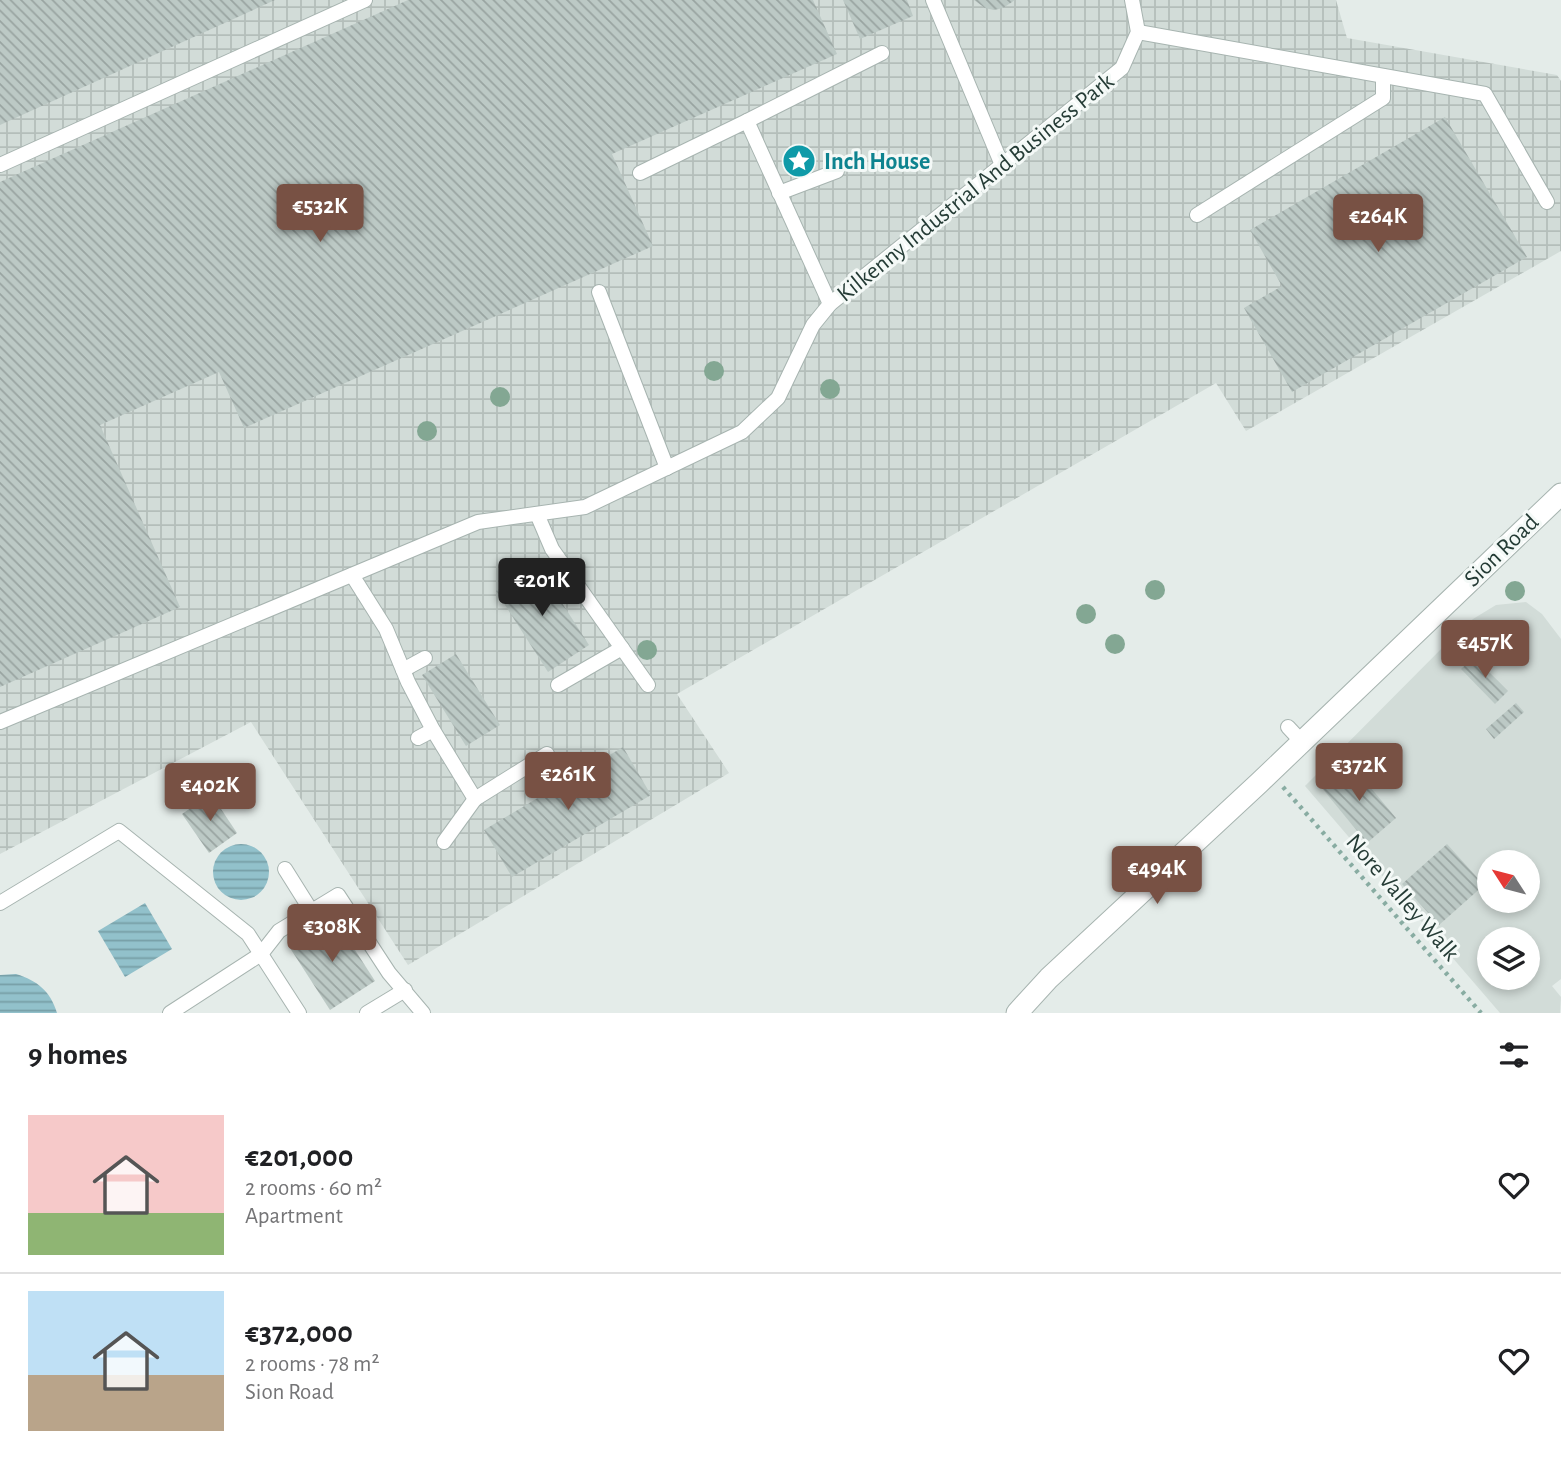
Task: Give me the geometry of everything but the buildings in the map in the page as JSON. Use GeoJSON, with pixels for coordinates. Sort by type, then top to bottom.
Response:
{"type":"FeatureCollection","features":[{"type":"Feature","properties":{"kind":"street","name":"Sion Road"},"geometry":{"type":"LineString","coordinates":[[1017,1013],[1049,978],[1270,772],[1295,735],[1561,494]]}},
{"type":"Feature","properties":{"kind":"lane"},"geometry":{"type":"LineString","coordinates":[[0,165],[365,0]]}},
{"type":"Feature","properties":{"kind":"lane"},"geometry":{"type":"LineString","coordinates":[[933,0],[1002,165]]}},
{"type":"Feature","properties":{"kind":"lane"},"geometry":{"type":"LineString","coordinates":[[1132,0],[1138,32],[1485,94],[1547,202]]}},
{"type":"Feature","properties":{"kind":"lane","name":"Kilkenny Industrial And Business Park"},"geometry":{"type":"LineString","coordinates":[[0,722],[478,522],[585,507],[742,432],[778,398],[813,325],[830,304],[1122,68],[1138,32]]}},
{"type":"Feature","properties":{"kind":"lane"},"geometry":{"type":"LineString","coordinates":[[640,173],[882,53]]}},
{"type":"Feature","properties":{"kind":"lane"},"geometry":{"type":"LineString","coordinates":[[1197,215],[1383,98],[1383,76]]}},
{"type":"Feature","properties":{"kind":"lane","name":"Kilkenny Industrial And Business Park"},"geometry":{"type":"LineString","coordinates":[[747,121],[830,304]]}},
{"type":"Feature","properties":{"kind":"lane"},"geometry":{"type":"LineString","coordinates":[[779,193],[837,171]]}},
{"type":"Feature","properties":{"kind":"lane"},"geometry":{"type":"LineString","coordinates":[[599,292],[667,468]]}},
{"type":"Feature","properties":{"kind":"lane"},"geometry":{"type":"LineString","coordinates":[[537,514],[552,549],[648,685]]}},
{"type":"Feature","properties":{"kind":"lane"},"geometry":{"type":"LineString","coordinates":[[352,575],[386,629],[433,730],[475,799]]}},
{"type":"Feature","properties":{"kind":"lane"},"geometry":{"type":"LineString","coordinates":[[558,685],[622,648]]}},
{"type":"Feature","properties":{"kind":"lane"},"geometry":{"type":"LineString","coordinates":[[403,670],[425,657]]}},
{"type":"Feature","properties":{"kind":"lane"},"geometry":{"type":"LineString","coordinates":[[418,738],[433,730]]}},
{"type":"Feature","properties":{"kind":"lane"},"geometry":{"type":"LineString","coordinates":[[444,842],[475,799],[547,754]]}},
{"type":"Feature","properties":{"kind":"lane"},"geometry":{"type":"LineString","coordinates":[[0,903],[120,831],[248,934],[299,1013]]}},
{"type":"Feature","properties":{"kind":"lane"},"geometry":{"type":"LineString","coordinates":[[285,869],[312,912]]}},
{"type":"Feature","properties":{"kind":"lane"},"geometry":{"type":"LineString","coordinates":[[170,1013],[261,954],[279,931],[338,895],[389,973],[423,1013]]}},
{"type":"Feature","properties":{"kind":"lane"},"geometry":{"type":"LineString","coordinates":[[367,1013],[404,990]]}},
{"type":"Feature","properties":{"kind":"path","name":"Nore Valley Walk"},"geometry":{"type":"LineString","coordinates":[[1270,772],[1481,1013]]}},
{"type":"Feature","properties":{"kind":"shaded area"},"geometry":{"type":"Polygon","coordinates":[[[0,0],[1336,0],[1347,38],[1557,75],[1561,81],[1561,251],[1246,431],[1216,383],[677,694],[729,773],[408,965],[251,722],[0,854],[0,0]]]}},
{"type":"Feature","properties":{"kind":"shaded area"},"geometry":{"type":"Polygon","coordinates":[[[1526,602],[1542,614],[1561,639],[1561,979],[1552,986],[1561,997],[1560,1013],[1500,1013],[1480,990],[1540,990],[1540,927],[1477,927],[1477,986],[1305,786],[1473,619],[1496,605],[1526,602]]]}},
{"type":"Feature","properties":{"kind":"water"},"geometry":{"type":"Polygon","coordinates":[[[236,844],[246,844],[261,852],[267,861],[267,883],[261,892],[246,900],[236,900],[218,888],[213,877],[213,867],[225,849],[236,844]]]}},
{"type":"Feature","properties":{"kind":"water"},"geometry":{"type":"Polygon","coordinates":[[[145,903],[172,949],[125,977],[98,931],[145,903]]]}},
{"type":"Feature","properties":{"kind":"water"},"geometry":{"type":"Polygon","coordinates":[[[16,974],[42,988],[57,1013],[0,1013],[0,975],[16,974]]]}},
{"type":"Feature","properties":{"kind":"place","name":"Inch House"},"geometry":{"type":"Point","coordinates":[799,161]}}]}
